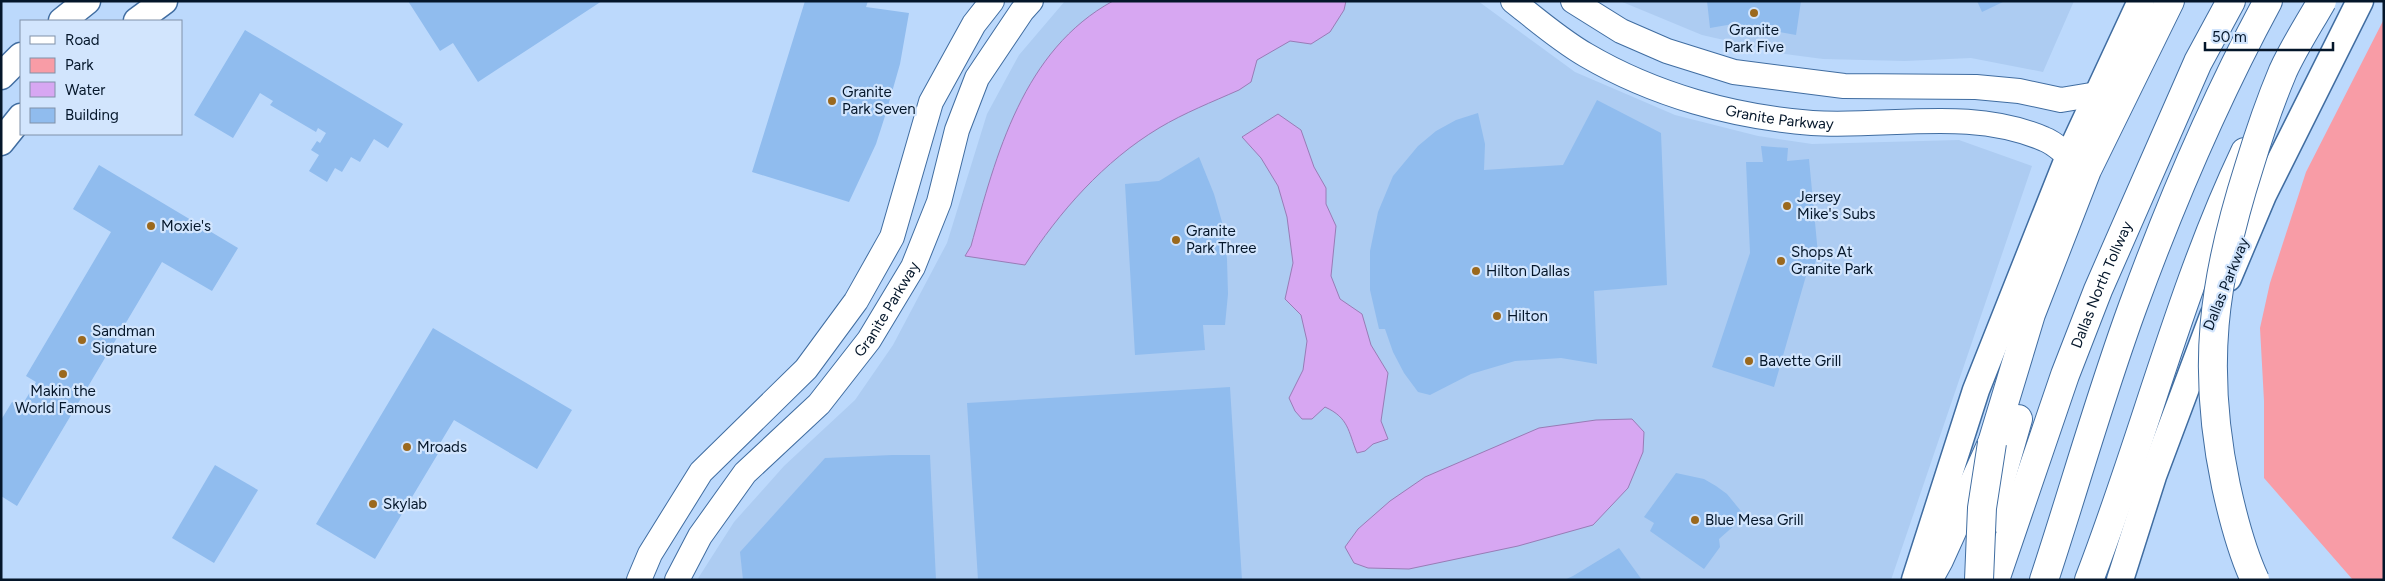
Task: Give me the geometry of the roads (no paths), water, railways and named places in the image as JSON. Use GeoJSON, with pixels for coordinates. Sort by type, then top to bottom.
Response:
{"type":"FeatureCollection","features":[{"type":"Feature","properties":{"kind":"highway"},"geometry":{"type":"LineString","coordinates":[[1979,580],[1982,508],[1992,443],[2031,314],[2087,170],[2170,1]]}},
{"type":"Feature","properties":{"kind":"highway"},"geometry":{"type":"LineString","coordinates":[[1974,580],[2002,476],[2042,341],[2083,218],[2104,164],[2174,1]]}},
{"type":"Feature","properties":{"kind":"highway","name":"Dallas North Tollway"},"geometry":{"type":"LineString","coordinates":[[1995,580],[2034,462],[2098,290],[2198,62],[2231,1]]}},
{"type":"Feature","properties":{"kind":"highway"},"geometry":{"type":"LineString","coordinates":[[2044,580],[2132,307],[2169,212],[2211,117],[2268,1]]}},
{"type":"Feature","properties":{"kind":"highway"},"geometry":{"type":"LineString","coordinates":[[2230,274],[2235,238],[2313,1]]}},
{"type":"Feature","properties":{"kind":"highway"},"geometry":{"type":"LineString","coordinates":[[2089,580],[2113,516],[2190,285],[2229,186],[2284,70],[2322,1]]}},
{"type":"Feature","properties":{"kind":"highway"},"geometry":{"type":"LineString","coordinates":[[2255,580],[2237,533],[2220,458],[2212,387],[2212,345],[2216,304],[2225,249],[2260,133],[2284,70]]}},
{"type":"Feature","properties":{"kind":"highway"},"geometry":{"type":"LineString","coordinates":[[1928,580],[1992,443]]}},
{"type":"Feature","properties":{"kind":"main road"},"geometry":{"type":"LineString","coordinates":[[63,20],[87,1]]}},
{"type":"Feature","properties":{"kind":"main road"},"geometry":{"type":"LineString","coordinates":[[138,20],[164,1]]}},
{"type":"Feature","properties":{"kind":"main road"},"geometry":{"type":"LineString","coordinates":[[1915,580],[1976,390],[2069,156],[2141,1]]}},
{"type":"Feature","properties":{"kind":"main road","name":"Dallas Parkway"},"geometry":{"type":"LineString","coordinates":[[2120,580],[2157,467],[2230,274],[2267,187],[2360,1]]}},
{"type":"Feature","properties":{"kind":"main road"},"geometry":{"type":"LineString","coordinates":[[1,76],[20,57]]}},
{"type":"Feature","properties":{"kind":"main road"},"geometry":{"type":"LineString","coordinates":[[1,142],[20,118]]}},
{"type":"Feature","properties":{"kind":"street","name":"Granite Parkway"},"geometry":{"type":"LineString","coordinates":[[639,580],[650,554],[701,472],[806,369],[856,301],[892,237],[932,102],[974,24],[992,1]]}},
{"type":"Feature","properties":{"kind":"street","name":"Granite Parkway"},"geometry":{"type":"LineString","coordinates":[[677,580],[700,536],[745,473],[819,404],[869,340],[913,267],[939,202],[957,130],[977,78],[1022,11],[1032,1]]}},
{"type":"Feature","properties":{"kind":"street","name":"Granite Parkway"},"geometry":{"type":"LineString","coordinates":[[1513,1],[1564,41],[1604,65],[1645,84],[1680,97],[1716,107],[1777,119],[1846,123],[1951,119],[2014,128],[2046,139],[2069,156]]}},
{"type":"Feature","properties":{"kind":"street"},"geometry":{"type":"LineString","coordinates":[[1573,1],[1621,31],[1667,51],[1734,72],[1844,86],[1976,87],[2019,91],[2061,100],[2097,94]]}},
{"type":"Feature","properties":{"kind":"street"},"geometry":{"type":"LineString","coordinates":[[1604,65],[1621,31]]}},
{"type":"Feature","properties":{"kind":"street"},"geometry":{"type":"LineString","coordinates":[[1844,86],[1846,123]]}},
{"type":"Feature","properties":{"kind":"street"},"geometry":{"type":"LineString","coordinates":[[878,263],[904,281]]}},
{"type":"Feature","properties":{"kind":"water"},"geometry":{"type":"Polygon","coordinates":[[[1113,1],[1346,1],[1344,10],[1330,32],[1311,44],[1290,41],[1257,60],[1251,82],[1239,90],[1159,128],[1120,156],[1101,172],[1068,207],[1025,265],[965,256],[971,246],[1003,141],[1035,76],[1056,47],[1082,22],[1113,1]]]}},
{"type":"Feature","properties":{"kind":"water"},"geometry":{"type":"Polygon","coordinates":[[[1278,114],[1301,130],[1314,167],[1326,188],[1326,204],[1336,226],[1331,276],[1340,299],[1362,314],[1371,345],[1388,373],[1381,421],[1388,439],[1373,444],[1365,451],[1357,453],[1347,426],[1333,411],[1325,407],[1312,419],[1302,419],[1295,411],[1289,398],[1303,370],[1307,341],[1301,315],[1285,299],[1293,263],[1287,217],[1278,186],[1261,158],[1242,137],[1278,114]]]}},
{"type":"Feature","properties":{"kind":"water"},"geometry":{"type":"Polygon","coordinates":[[[1632,419],[1644,432],[1643,452],[1628,488],[1593,525],[1518,546],[1409,569],[1368,568],[1354,563],[1345,547],[1358,529],[1390,501],[1425,477],[1539,428],[1596,420],[1632,419]]]}},
{"type":"Feature","properties":{"kind":"place","name":"Granite Park Five"},"geometry":{"type":"Point","coordinates":[1754,13]}},
{"type":"Feature","properties":{"kind":"place","name":"Granite Park Seven"},"geometry":{"type":"Point","coordinates":[832,101]}},
{"type":"Feature","properties":{"kind":"place","name":"Jersey Mike's Subs"},"geometry":{"type":"Point","coordinates":[1787,206]}},
{"type":"Feature","properties":{"kind":"place","name":"Moxie's"},"geometry":{"type":"Point","coordinates":[151,226]}},
{"type":"Feature","properties":{"kind":"place","name":"Granite Park Three"},"geometry":{"type":"Point","coordinates":[1176,240]}},
{"type":"Feature","properties":{"kind":"place","name":"Shops At Granite Park"},"geometry":{"type":"Point","coordinates":[1781,261]}},
{"type":"Feature","properties":{"kind":"place","name":"Hilton Dallas"},"geometry":{"type":"Point","coordinates":[1476,271]}},
{"type":"Feature","properties":{"kind":"place","name":"Hilton"},"geometry":{"type":"Point","coordinates":[1497,316]}},
{"type":"Feature","properties":{"kind":"place","name":"Sandman Signature"},"geometry":{"type":"Point","coordinates":[82,340]}},
{"type":"Feature","properties":{"kind":"place","name":"Bavette Grill"},"geometry":{"type":"Point","coordinates":[1749,361]}},
{"type":"Feature","properties":{"kind":"place","name":"Makin the World Famous"},"geometry":{"type":"Point","coordinates":[63,374]}},
{"type":"Feature","properties":{"kind":"place","name":"Mroads"},"geometry":{"type":"Point","coordinates":[407,447]}},
{"type":"Feature","properties":{"kind":"place","name":"Skylab"},"geometry":{"type":"Point","coordinates":[373,504]}},
{"type":"Feature","properties":{"kind":"place","name":"Blue Mesa Grill"},"geometry":{"type":"Point","coordinates":[1695,520]}}]}
